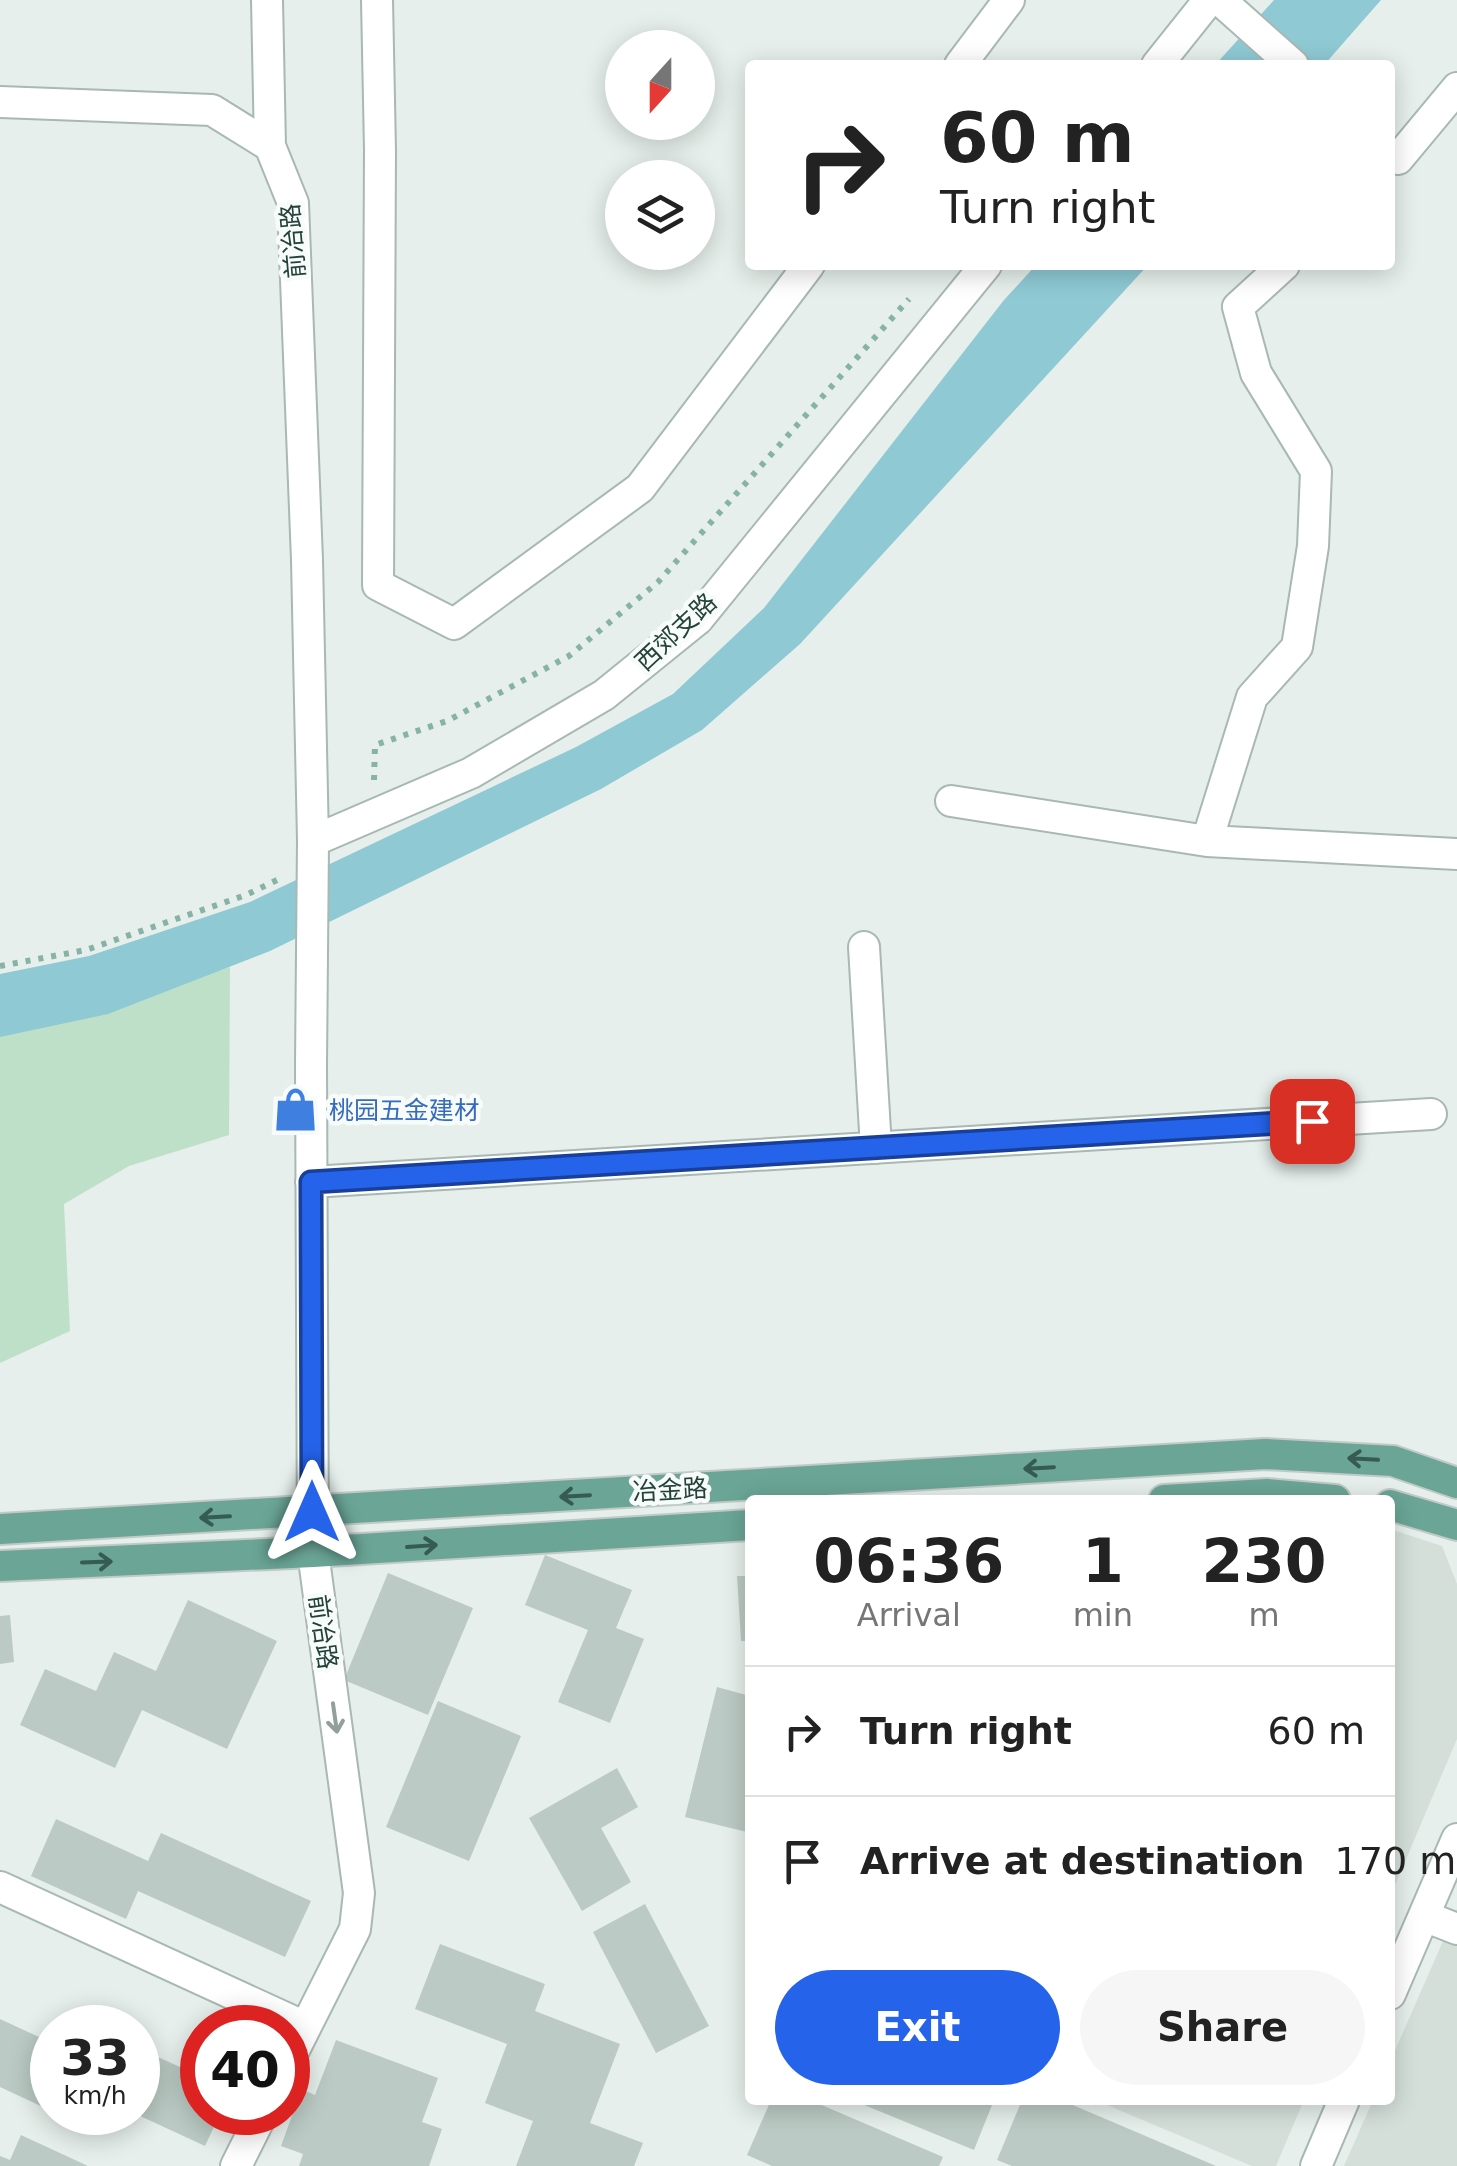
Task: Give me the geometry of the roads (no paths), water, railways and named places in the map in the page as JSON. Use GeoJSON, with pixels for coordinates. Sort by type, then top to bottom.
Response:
{"type":"FeatureCollection","features":[{"type":"Feature","properties":{"kind":"main road","name":"冶金路"},"geometry":{"type":"LineString","coordinates":[[0,1530],[1265,1454],[1393,1460],[1457,1483]]}},
{"type":"Feature","properties":{"kind":"main road"},"geometry":{"type":"LineString","coordinates":[[1250,1495],[1278,1495]]}},
{"type":"Feature","properties":{"kind":"main road"},"geometry":{"type":"LineString","coordinates":[[1395,1506],[1457,1525]]}},
{"type":"Feature","properties":{"kind":"main road","name":"冶金路"},"geometry":{"type":"LineString","coordinates":[[0,1566],[745,1526]]}},
{"type":"Feature","properties":{"kind":"street"},"geometry":{"type":"LineString","coordinates":[[266,0],[270,146]]}},
{"type":"Feature","properties":{"kind":"street"},"geometry":{"type":"LineString","coordinates":[[377,0],[378,585],[454,624],[640,488],[805,270]]}},
{"type":"Feature","properties":{"kind":"street"},"geometry":{"type":"LineString","coordinates":[[964,60],[1009,0]]}},
{"type":"Feature","properties":{"kind":"street"},"geometry":{"type":"LineString","coordinates":[[1161,60],[1209,0]]}},
{"type":"Feature","properties":{"kind":"street"},"geometry":{"type":"LineString","coordinates":[[1230,10],[1287,60]]}},
{"type":"Feature","properties":{"kind":"street"},"geometry":{"type":"LineString","coordinates":[[1395,157],[1457,88]]}},
{"type":"Feature","properties":{"kind":"street"},"geometry":{"type":"LineString","coordinates":[[0,102],[212,110],[270,146]]}},
{"type":"Feature","properties":{"kind":"street","name":"前冶路"},"geometry":{"type":"LineString","coordinates":[[270,146],[293,203],[308,560],[313,841],[312,1552],[359,1893],[355,1929],[310,2017]]}},
{"type":"Feature","properties":{"kind":"street","name":"西郊支路"},"geometry":{"type":"LineString","coordinates":[[313,841],[471,773],[604,695],[698,619],[982,270]]}},
{"type":"Feature","properties":{"kind":"street"},"geometry":{"type":"LineString","coordinates":[[1207,841],[1252,696],[1298,647],[1313,546],[1316,471],[1256,373],[1238,307],[1279,270]]}},
{"type":"Feature","properties":{"kind":"street"},"geometry":{"type":"LineString","coordinates":[[952,801],[1207,841],[1457,854]]}},
{"type":"Feature","properties":{"kind":"street"},"geometry":{"type":"LineString","coordinates":[[864,947],[876,1148]]}},
{"type":"Feature","properties":{"kind":"street"},"geometry":{"type":"LineString","coordinates":[[311,1182],[1431,1114]]}},
{"type":"Feature","properties":{"kind":"street"},"geometry":{"type":"LineString","coordinates":[[1395,1983],[1457,1838]]}},
{"type":"Feature","properties":{"kind":"street"},"geometry":{"type":"LineString","coordinates":[[0,1887],[257,2005]]}},
{"type":"Feature","properties":{"kind":"street"},"geometry":{"type":"LineString","coordinates":[[1424,1916],[1457,1929]]}},
{"type":"Feature","properties":{"kind":"street"},"geometry":{"type":"LineString","coordinates":[[1316,2166],[1342,2105]]}},
{"type":"Feature","properties":{"kind":"street"},"geometry":{"type":"LineString","coordinates":[[236,2166],[252,2135]]}},
{"type":"Feature","properties":{"kind":"water"},"geometry":{"type":"Polygon","coordinates":[[[1274,0],[1381,0],[1328,60],[1220,60],[1274,0]]]}},
{"type":"Feature","properties":{"kind":"water"},"geometry":{"type":"Polygon","coordinates":[[[1031,270],[1143,270],[800,644],[702,730],[601,789],[270,951],[108,1014],[0,1037],[0,974],[89,956],[250,902],[576,747],[673,694],[764,608],[1031,270]]]}},
{"type":"Feature","properties":{"kind":"place","name":"桃园五金建材"},"geometry":{"type":"Point","coordinates":[296,1110]}}]}
